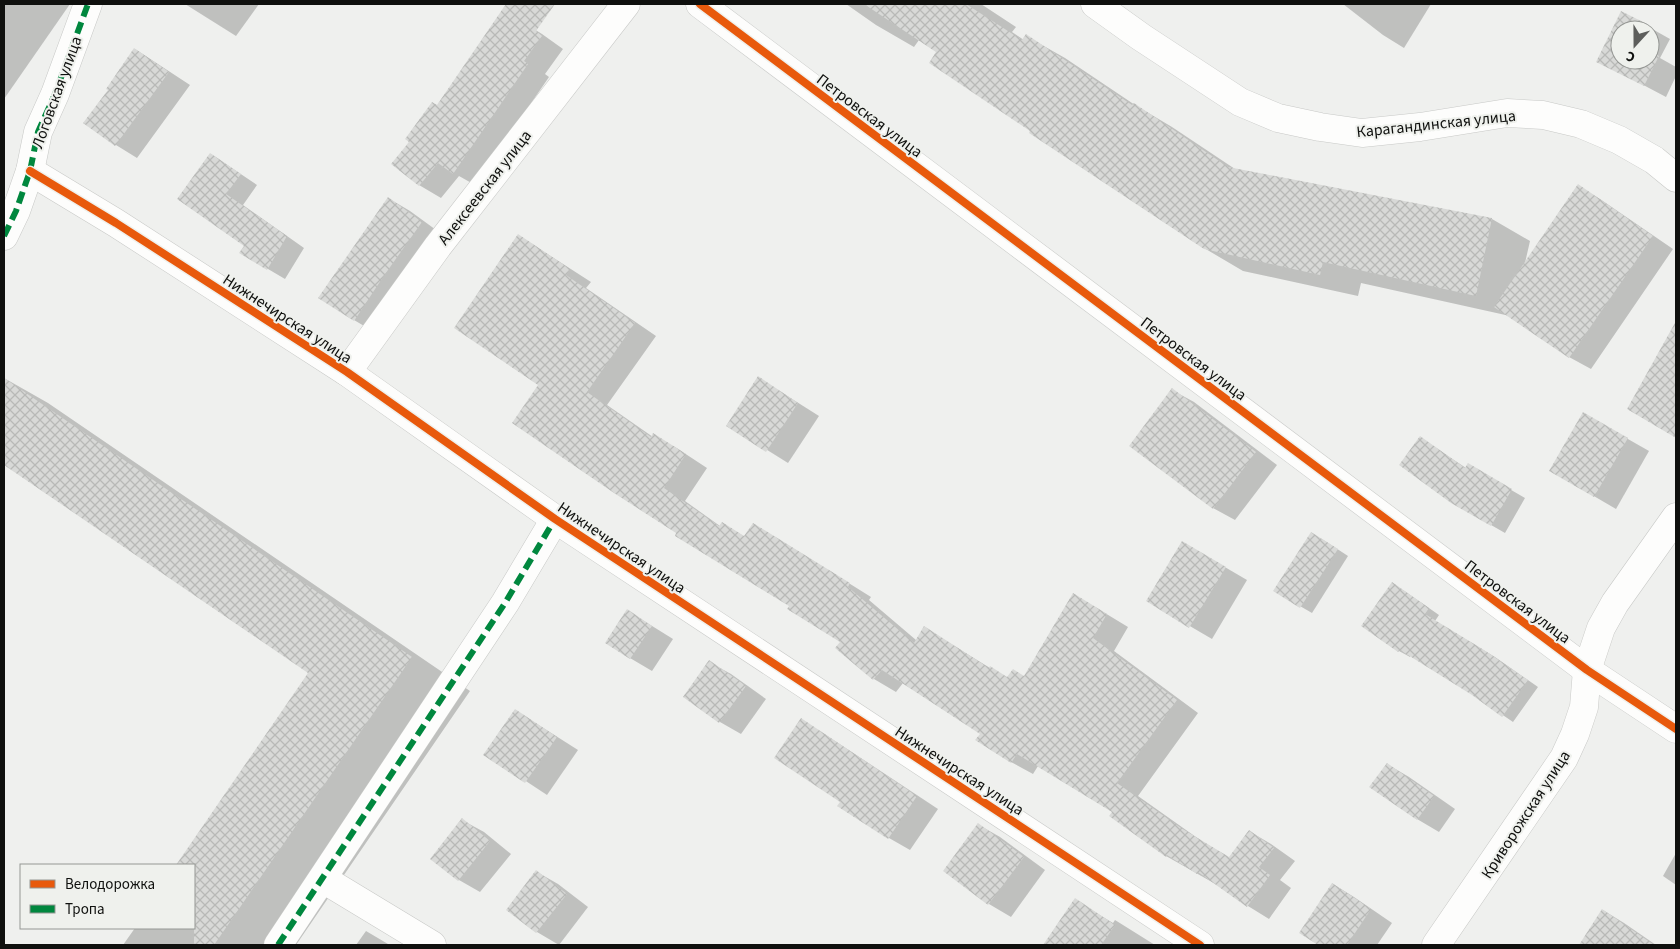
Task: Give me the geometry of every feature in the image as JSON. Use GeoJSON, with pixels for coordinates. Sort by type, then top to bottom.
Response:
{"type":"FeatureCollection","features":[{"type":"Feature","properties":{"kind":"street","name":"Логовская улица"},"geometry":{"type":"LineString","coordinates":[[4,236],[16,211],[30,171],[38,132],[55,94],[88,4]]}},
{"type":"Feature","properties":{"kind":"street","name":"Алексеевская улица"},"geometry":{"type":"LineString","coordinates":[[347,372],[438,246],[626,4]]}},
{"type":"Feature","properties":{"kind":"street","name":"Петровская улица"},"geometry":{"type":"LineString","coordinates":[[700,4],[1587,670],[1676,729]]}},
{"type":"Feature","properties":{"kind":"street","name":"Карагандинская улица"},"geometry":{"type":"LineString","coordinates":[[1095,4],[1240,102],[1278,118],[1362,133],[1506,113],[1542,115],[1581,124],[1619,140],[1654,160],[1676,178]]}},
{"type":"Feature","properties":{"kind":"street","name":"Нижнечирская улица"},"geometry":{"type":"LineString","coordinates":[[30,171],[116,223],[347,372],[555,520],[1200,945]]}},
{"type":"Feature","properties":{"kind":"street","name":"Криворожская улица"},"geometry":{"type":"LineString","coordinates":[[1436,945],[1564,758],[1576,734],[1584,707],[1587,670],[1601,628],[1615,603],[1676,517]]}},
{"type":"Feature","properties":{"kind":"street"},"geometry":{"type":"LineString","coordinates":[[278,945],[505,603],[555,520]]}},
{"type":"Feature","properties":{"kind":"street"},"geometry":{"type":"LineString","coordinates":[[323,879],[432,945]]}},
{"type":"Feature","properties":{"kind":"building"},"geometry":{"type":"Polygon","coordinates":[[[506,4],[555,4],[536,31],[542,36],[524,61],[528,64],[453,174],[438,163],[419,186],[391,164],[409,142],[405,139],[432,102],[437,105],[506,4]]]}},
{"type":"Feature","properties":{"kind":"building"},"geometry":{"type":"Polygon","coordinates":[[[864,4],[966,4],[1022,40],[1026,34],[1132,105],[1134,103],[1228,167],[1492,218],[1476,296],[1323,262],[1320,275],[1204,249],[1029,133],[1030,131],[929,63],[936,52],[864,4]]]}},
{"type":"Feature","properties":{"kind":"building"},"geometry":{"type":"Polygon","coordinates":[[[1621,11],[1639,20],[1617,20],[1621,11]]]}},
{"type":"Feature","properties":{"kind":"building"},"geometry":{"type":"Polygon","coordinates":[[[1610,33],[1610,69],[1596,62],[1610,33]]]}},
{"type":"Feature","properties":{"kind":"building"},"geometry":{"type":"Polygon","coordinates":[[[134,48],[169,72],[115,146],[83,123],[108,90],[106,89],[134,48]]]}},
{"type":"Feature","properties":{"kind":"building"},"geometry":{"type":"Polygon","coordinates":[[[1612,70],[1652,70],[1644,86],[1612,70]]]}},
{"type":"Feature","properties":{"kind":"building"},"geometry":{"type":"Polygon","coordinates":[[[210,153],[241,174],[226,194],[287,236],[267,270],[239,253],[244,246],[177,199],[210,153]]]}},
{"type":"Feature","properties":{"kind":"building"},"geometry":{"type":"Polygon","coordinates":[[[1578,184],[1653,236],[1569,358],[1494,307],[1578,184]]]}},
{"type":"Feature","properties":{"kind":"building"},"geometry":{"type":"Polygon","coordinates":[[[388,197],[422,222],[354,321],[318,298],[388,197]]]}},
{"type":"Feature","properties":{"kind":"building"},"geometry":{"type":"Polygon","coordinates":[[[518,234],[570,269],[566,275],[635,323],[587,392],[651,437],[653,433],[686,454],[664,488],[719,526],[722,522],[744,536],[753,523],[850,583],[848,587],[914,643],[924,626],[989,668],[990,666],[1007,677],[1013,669],[1024,676],[1073,593],[1107,614],[1093,638],[1177,700],[1117,783],[1181,828],[1229,857],[1249,830],[1274,848],[1259,867],[1270,875],[1247,907],[1198,872],[1197,874],[1167,855],[1166,857],[1109,816],[1112,812],[1017,754],[1011,763],[975,740],[980,734],[882,670],[873,680],[835,648],[840,642],[787,609],[789,606],[675,536],[676,533],[512,423],[538,385],[454,328],[518,234]]]}},
{"type":"Feature","properties":{"kind":"building"},"geometry":{"type":"Polygon","coordinates":[[[1676,321],[1676,438],[1627,409],[1676,321]]]}},
{"type":"Feature","properties":{"kind":"building"},"geometry":{"type":"Polygon","coordinates":[[[758,376],[798,403],[766,452],[726,426],[758,376]]]}},
{"type":"Feature","properties":{"kind":"building"},"geometry":{"type":"Polygon","coordinates":[[[4,378],[412,657],[214,945],[194,945],[195,864],[177,864],[308,673],[4,465],[4,378]]]}},
{"type":"Feature","properties":{"kind":"building"},"geometry":{"type":"Polygon","coordinates":[[[1172,388],[1256,452],[1213,509],[1129,446],[1172,388]]]}},
{"type":"Feature","properties":{"kind":"building"},"geometry":{"type":"Polygon","coordinates":[[[1583,412],[1628,438],[1594,497],[1549,471],[1583,412]]]}},
{"type":"Feature","properties":{"kind":"building"},"geometry":{"type":"Polygon","coordinates":[[[1420,436],[1465,468],[1468,463],[1512,489],[1491,526],[1451,503],[1399,465],[1420,436]]]}},
{"type":"Feature","properties":{"kind":"building"},"geometry":{"type":"Polygon","coordinates":[[[1311,532],[1338,549],[1300,608],[1273,591],[1311,532]]]}},
{"type":"Feature","properties":{"kind":"building"},"geometry":{"type":"Polygon","coordinates":[[[1182,541],[1226,567],[1189,628],[1146,601],[1182,541]]]}},
{"type":"Feature","properties":{"kind":"building"},"geometry":{"type":"Polygon","coordinates":[[[1392,582],[1429,608],[1425,614],[1484,650],[1528,680],[1502,717],[1472,695],[1400,650],[1398,652],[1361,626],[1392,582]]]}},
{"type":"Feature","properties":{"kind":"building"},"geometry":{"type":"Polygon","coordinates":[[[627,609],[652,626],[630,659],[605,643],[627,609]]]}},
{"type":"Feature","properties":{"kind":"building"},"geometry":{"type":"Polygon","coordinates":[[[709,660],[746,686],[719,723],[683,697],[709,660]]]}},
{"type":"Feature","properties":{"kind":"building"},"geometry":{"type":"Polygon","coordinates":[[[515,709],[557,737],[525,783],[483,755],[515,709]]]}},
{"type":"Feature","properties":{"kind":"building"},"geometry":{"type":"Polygon","coordinates":[[[801,718],[917,796],[888,839],[837,806],[840,802],[774,758],[801,718]]]}},
{"type":"Feature","properties":{"kind":"building"},"geometry":{"type":"Polygon","coordinates":[[[1387,763],[1434,796],[1417,820],[1369,787],[1387,763]]]}},
{"type":"Feature","properties":{"kind":"building"},"geometry":{"type":"Polygon","coordinates":[[[462,818],[490,841],[458,881],[430,859],[462,818]]]}},
{"type":"Feature","properties":{"kind":"building"},"geometry":{"type":"Polygon","coordinates":[[[978,823],[1024,857],[988,905],[943,871],[978,823]]]}},
{"type":"Feature","properties":{"kind":"building"},"geometry":{"type":"Polygon","coordinates":[[[536,870],[567,894],[536,933],[506,910],[536,870]]]}},
{"type":"Feature","properties":{"kind":"building"},"geometry":{"type":"Polygon","coordinates":[[[1332,883],[1371,909],[1347,945],[1318,945],[1299,933],[1332,883]]]}},
{"type":"Feature","properties":{"kind":"building"},"geometry":{"type":"Polygon","coordinates":[[[1075,898],[1115,925],[1101,945],[1043,945],[1075,898]]]}},
{"type":"Feature","properties":{"kind":"building"},"geometry":{"type":"Polygon","coordinates":[[[1602,909],[1654,945],[1579,945],[1602,909]]]}},
{"type":"Feature","properties":{"kind":"marked path"},"geometry":{"type":"LineString","coordinates":[[4,236],[16,211],[30,171],[38,132],[55,94],[88,4]]}},
{"type":"Feature","properties":{"kind":"marked path"},"geometry":{"type":"LineString","coordinates":[[278,945],[505,603],[555,519]]}},
{"type":"Feature","properties":{"kind":"cycle path"},"geometry":{"type":"LineString","coordinates":[[700,4],[1587,670],[1676,729]]}},
{"type":"Feature","properties":{"kind":"cycle path"},"geometry":{"type":"LineString","coordinates":[[30,171],[116,223],[347,372],[555,519],[1200,945]]}}]}
